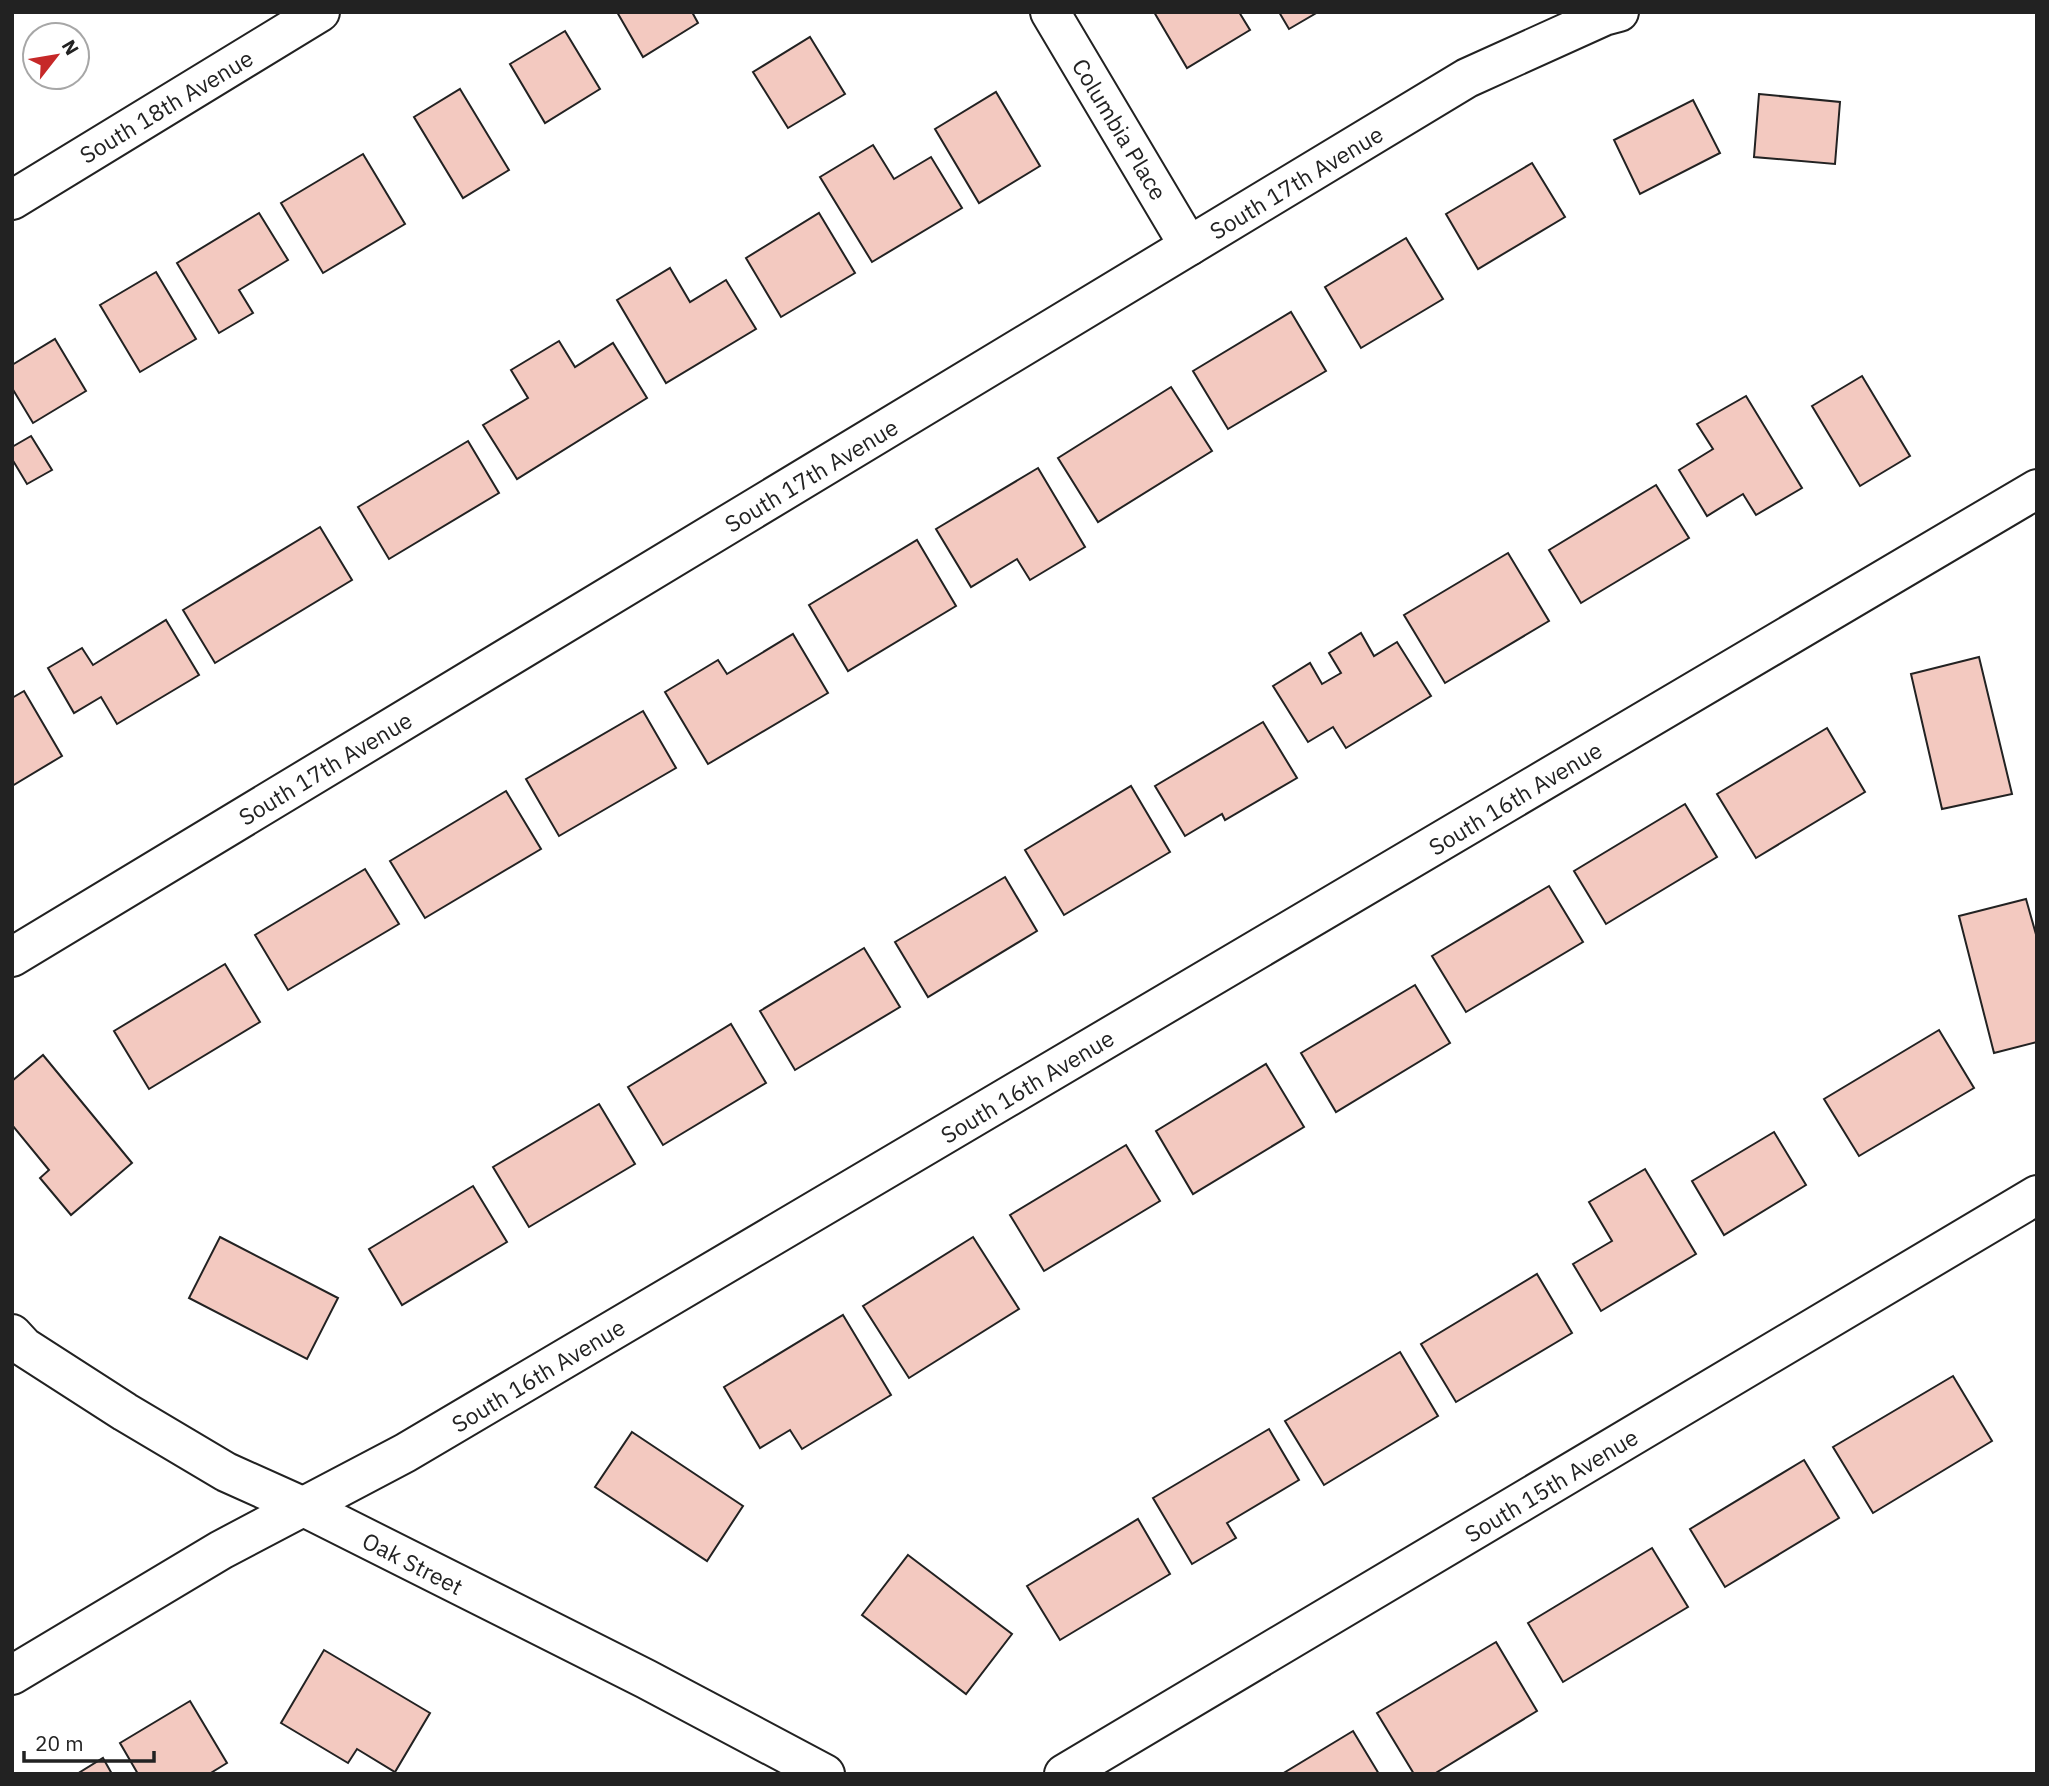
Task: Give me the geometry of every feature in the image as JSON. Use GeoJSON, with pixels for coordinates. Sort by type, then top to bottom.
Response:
{"type":"FeatureCollection","features":[{"type":"Feature","properties":{"kind":"street","name":"South 18th Avenue"},"geometry":{"type":"LineString","coordinates":[[12,200],[320,12]]}},
{"type":"Feature","properties":{"kind":"street","name":"Columbia Place"},"geometry":{"type":"LineString","coordinates":[[1050,12],[1189,246]]}},
{"type":"Feature","properties":{"kind":"street","name":"South 17th Avenue"},"geometry":{"type":"LineString","coordinates":[[12,957],[1468,78],[1604,16],[1619,12]]}},
{"type":"Feature","properties":{"kind":"street","name":"South 16th Avenue"},"geometry":{"type":"LineString","coordinates":[[12,1675],[221,1550],[417,1446],[2037,489]]}},
{"type":"Feature","properties":{"kind":"street","name":"South 15th Avenue"},"geometry":{"type":"LineString","coordinates":[[1064,1774],[2037,1195]]}},
{"type":"Feature","properties":{"kind":"street","name":"Oak Street"},"geometry":{"type":"LineString","coordinates":[[12,1334],[24,1347],[226,1472],[304,1507],[646,1679],[825,1774]]}},
{"type":"Feature","properties":{"kind":"building"},"geometry":{"type":"Polygon","coordinates":[[[617,12],[692,12],[698,23],[643,57],[617,12]]]}},
{"type":"Feature","properties":{"kind":"building"},"geometry":{"type":"Polygon","coordinates":[[[1154,12],[1239,12],[1250,30],[1187,68],[1154,12]]]}},
{"type":"Feature","properties":{"kind":"building"},"geometry":{"type":"Polygon","coordinates":[[[1279,12],[1318,12],[1289,29],[1279,12]]]}},
{"type":"Feature","properties":{"kind":"building"},"geometry":{"type":"Polygon","coordinates":[[[565,31],[600,89],[545,123],[510,64],[565,31]]]}},
{"type":"Feature","properties":{"kind":"building"},"geometry":{"type":"Polygon","coordinates":[[[810,37],[845,94],[788,128],[753,72],[810,37]]]}},
{"type":"Feature","properties":{"kind":"building"},"geometry":{"type":"Polygon","coordinates":[[[460,89],[509,170],[463,198],[414,117],[460,89]]]}},
{"type":"Feature","properties":{"kind":"building"},"geometry":{"type":"Polygon","coordinates":[[[996,92],[1040,166],[979,203],[935,129],[996,92]]]}},
{"type":"Feature","properties":{"kind":"building"},"geometry":{"type":"Polygon","coordinates":[[[1759,94],[1840,102],[1835,164],[1754,157],[1759,94]]]}},
{"type":"Feature","properties":{"kind":"building"},"geometry":{"type":"Polygon","coordinates":[[[1693,100],[1720,153],[1640,194],[1614,140],[1693,100]]]}},
{"type":"Feature","properties":{"kind":"building"},"geometry":{"type":"Polygon","coordinates":[[[873,145],[894,179],[931,157],[962,208],[872,262],[820,177],[873,145]]]}},
{"type":"Feature","properties":{"kind":"building"},"geometry":{"type":"Polygon","coordinates":[[[363,154],[405,224],[323,273],[281,203],[363,154]]]}},
{"type":"Feature","properties":{"kind":"building"},"geometry":{"type":"Polygon","coordinates":[[[1532,163],[1565,217],[1478,269],[1446,214],[1532,163]]]}},
{"type":"Feature","properties":{"kind":"building"},"geometry":{"type":"Polygon","coordinates":[[[259,213],[288,260],[239,290],[253,313],[219,333],[177,263],[259,213]]]}},
{"type":"Feature","properties":{"kind":"building"},"geometry":{"type":"Polygon","coordinates":[[[819,213],[855,273],[781,317],[746,258],[819,213]]]}},
{"type":"Feature","properties":{"kind":"building"},"geometry":{"type":"Polygon","coordinates":[[[1406,238],[1443,299],[1361,348],[1325,287],[1406,238]]]}},
{"type":"Feature","properties":{"kind":"building"},"geometry":{"type":"Polygon","coordinates":[[[670,268],[690,302],[726,280],[756,329],[666,383],[617,300],[670,268]]]}},
{"type":"Feature","properties":{"kind":"building"},"geometry":{"type":"Polygon","coordinates":[[[156,272],[196,339],[140,372],[100,305],[156,272]]]}},
{"type":"Feature","properties":{"kind":"building"},"geometry":{"type":"Polygon","coordinates":[[[1291,312],[1326,371],[1228,429],[1193,371],[1291,312]]]}},
{"type":"Feature","properties":{"kind":"building"},"geometry":{"type":"Polygon","coordinates":[[[55,339],[86,391],[33,423],[12,388],[12,365],[55,339]]]}},
{"type":"Feature","properties":{"kind":"building"},"geometry":{"type":"Polygon","coordinates":[[[559,341],[575,367],[613,343],[647,398],[517,479],[483,425],[528,398],[511,370],[559,341]]]}},
{"type":"Feature","properties":{"kind":"building"},"geometry":{"type":"Polygon","coordinates":[[[1862,376],[1910,456],[1860,486],[1812,406],[1862,376]]]}},
{"type":"Feature","properties":{"kind":"building"},"geometry":{"type":"Polygon","coordinates":[[[1171,387],[1212,451],[1098,522],[1058,458],[1171,387]]]}},
{"type":"Feature","properties":{"kind":"building"},"geometry":{"type":"Polygon","coordinates":[[[1746,396],[1802,488],[1756,515],[1743,494],[1707,516],[1679,470],[1713,449],[1697,424],[1746,396]]]}},
{"type":"Feature","properties":{"kind":"building"},"geometry":{"type":"Polygon","coordinates":[[[31,436],[52,470],[27,484],[12,459],[12,447],[31,436]]]}},
{"type":"Feature","properties":{"kind":"building"},"geometry":{"type":"Polygon","coordinates":[[[468,441],[499,493],[389,559],[358,507],[468,441]]]}},
{"type":"Feature","properties":{"kind":"building"},"geometry":{"type":"Polygon","coordinates":[[[1038,468],[1085,547],[1030,580],[1017,559],[971,587],[936,529],[1038,468]]]}},
{"type":"Feature","properties":{"kind":"building"},"geometry":{"type":"Polygon","coordinates":[[[1656,485],[1689,538],[1581,603],[1549,550],[1656,485]]]}},
{"type":"Feature","properties":{"kind":"building"},"geometry":{"type":"Polygon","coordinates":[[[320,527],[352,580],[215,663],[183,610],[320,527]]]}},
{"type":"Feature","properties":{"kind":"building"},"geometry":{"type":"Polygon","coordinates":[[[917,540],[956,606],[848,671],[809,605],[917,540]]]}},
{"type":"Feature","properties":{"kind":"building"},"geometry":{"type":"Polygon","coordinates":[[[1508,553],[1549,621],[1445,683],[1404,615],[1508,553]]]}},
{"type":"Feature","properties":{"kind":"building"},"geometry":{"type":"Polygon","coordinates":[[[166,620],[199,675],[117,724],[101,697],[74,713],[48,668],[82,648],[93,665],[166,620]]]}},
{"type":"Feature","properties":{"kind":"building"},"geometry":{"type":"Polygon","coordinates":[[[1361,633],[1374,656],[1397,642],[1431,696],[1346,748],[1333,727],[1308,742],[1273,686],[1310,663],[1322,684],[1341,673],[1329,653],[1361,633]]]}},
{"type":"Feature","properties":{"kind":"building"},"geometry":{"type":"Polygon","coordinates":[[[793,634],[828,693],[708,764],[665,692],[718,660],[727,674],[793,634]]]}},
{"type":"Feature","properties":{"kind":"building"},"geometry":{"type":"Polygon","coordinates":[[[1979,657],[2012,794],[1942,809],[1911,674],[1979,657]]]}},
{"type":"Feature","properties":{"kind":"building"},"geometry":{"type":"Polygon","coordinates":[[[24,691],[62,756],[12,786],[12,698],[24,691]]]}},
{"type":"Feature","properties":{"kind":"building"},"geometry":{"type":"Polygon","coordinates":[[[643,711],[676,768],[559,836],[526,779],[643,711]]]}},
{"type":"Feature","properties":{"kind":"building"},"geometry":{"type":"Polygon","coordinates":[[[1263,722],[1297,778],[1225,820],[1222,814],[1185,836],[1155,786],[1263,722]]]}},
{"type":"Feature","properties":{"kind":"building"},"geometry":{"type":"Polygon","coordinates":[[[1827,728],[1865,792],[1756,858],[1717,794],[1827,728]]]}},
{"type":"Feature","properties":{"kind":"building"},"geometry":{"type":"Polygon","coordinates":[[[1131,786],[1170,852],[1064,915],[1025,850],[1131,786]]]}},
{"type":"Feature","properties":{"kind":"building"},"geometry":{"type":"Polygon","coordinates":[[[506,791],[541,849],[425,918],[390,861],[506,791]]]}},
{"type":"Feature","properties":{"kind":"building"},"geometry":{"type":"Polygon","coordinates":[[[1685,804],[1717,857],[1606,924],[1574,871],[1685,804]]]}},
{"type":"Feature","properties":{"kind":"building"},"geometry":{"type":"Polygon","coordinates":[[[365,869],[399,924],[288,990],[255,935],[365,869]]]}},
{"type":"Feature","properties":{"kind":"building"},"geometry":{"type":"Polygon","coordinates":[[[1005,877],[1037,931],[928,997],[895,942],[1005,877]]]}},
{"type":"Feature","properties":{"kind":"building"},"geometry":{"type":"Polygon","coordinates":[[[1549,886],[1583,942],[1466,1012],[1432,956],[1549,886]]]}},
{"type":"Feature","properties":{"kind":"building"},"geometry":{"type":"Polygon","coordinates":[[[2026,899],[2037,938],[2037,1042],[1994,1053],[1959,916],[2026,899]]]}},
{"type":"Feature","properties":{"kind":"building"},"geometry":{"type":"Polygon","coordinates":[[[864,948],[900,1007],[795,1070],[760,1011],[864,948]]]}},
{"type":"Feature","properties":{"kind":"building"},"geometry":{"type":"Polygon","coordinates":[[[225,964],[260,1022],[149,1089],[114,1031],[225,964]]]}},
{"type":"Feature","properties":{"kind":"building"},"geometry":{"type":"Polygon","coordinates":[[[1415,985],[1450,1043],[1336,1112],[1301,1053],[1415,985]]]}},
{"type":"Feature","properties":{"kind":"building"},"geometry":{"type":"Polygon","coordinates":[[[731,1024],[766,1083],[663,1145],[628,1087],[731,1024]]]}},
{"type":"Feature","properties":{"kind":"building"},"geometry":{"type":"Polygon","coordinates":[[[1939,1030],[1974,1088],[1859,1156],[1824,1099],[1939,1030]]]}},
{"type":"Feature","properties":{"kind":"building"},"geometry":{"type":"Polygon","coordinates":[[[43,1055],[132,1163],[71,1215],[40,1178],[49,1170],[12,1125],[12,1081],[43,1055]]]}},
{"type":"Feature","properties":{"kind":"building"},"geometry":{"type":"Polygon","coordinates":[[[1266,1064],[1304,1127],[1193,1194],[1156,1131],[1266,1064]]]}},
{"type":"Feature","properties":{"kind":"building"},"geometry":{"type":"Polygon","coordinates":[[[599,1104],[635,1164],[529,1227],[493,1167],[599,1104]]]}},
{"type":"Feature","properties":{"kind":"building"},"geometry":{"type":"Polygon","coordinates":[[[1774,1132],[1806,1185],[1724,1235],[1692,1181],[1774,1132]]]}},
{"type":"Feature","properties":{"kind":"building"},"geometry":{"type":"Polygon","coordinates":[[[1126,1145],[1160,1201],[1044,1271],[1010,1215],[1126,1145]]]}},
{"type":"Feature","properties":{"kind":"building"},"geometry":{"type":"Polygon","coordinates":[[[1645,1169],[1696,1254],[1601,1311],[1573,1264],[1612,1241],[1589,1202],[1645,1169]]]}},
{"type":"Feature","properties":{"kind":"building"},"geometry":{"type":"Polygon","coordinates":[[[473,1186],[507,1242],[402,1305],[369,1249],[473,1186]]]}},
{"type":"Feature","properties":{"kind":"building"},"geometry":{"type":"Polygon","coordinates":[[[220,1237],[338,1298],[307,1359],[189,1298],[220,1237]]]}},
{"type":"Feature","properties":{"kind":"building"},"geometry":{"type":"Polygon","coordinates":[[[973,1237],[1019,1309],[909,1378],[863,1306],[973,1237]]]}},
{"type":"Feature","properties":{"kind":"building"},"geometry":{"type":"Polygon","coordinates":[[[1537,1274],[1572,1333],[1456,1402],[1421,1344],[1537,1274]]]}},
{"type":"Feature","properties":{"kind":"building"},"geometry":{"type":"Polygon","coordinates":[[[843,1315],[891,1395],[802,1449],[790,1430],[760,1448],[724,1387],[843,1315]]]}},
{"type":"Feature","properties":{"kind":"building"},"geometry":{"type":"Polygon","coordinates":[[[1400,1352],[1438,1416],[1324,1485],[1285,1421],[1400,1352]]]}},
{"type":"Feature","properties":{"kind":"building"},"geometry":{"type":"Polygon","coordinates":[[[1953,1376],[1992,1441],[1873,1513],[1833,1447],[1953,1376]]]}},
{"type":"Feature","properties":{"kind":"building"},"geometry":{"type":"Polygon","coordinates":[[[1269,1429],[1299,1480],[1227,1523],[1236,1538],[1192,1564],[1153,1498],[1269,1429]]]}},
{"type":"Feature","properties":{"kind":"building"},"geometry":{"type":"Polygon","coordinates":[[[632,1432],[743,1506],[707,1561],[595,1487],[632,1432]]]}},
{"type":"Feature","properties":{"kind":"building"},"geometry":{"type":"Polygon","coordinates":[[[1804,1460],[1839,1518],[1725,1587],[1690,1529],[1804,1460]]]}},
{"type":"Feature","properties":{"kind":"building"},"geometry":{"type":"Polygon","coordinates":[[[1138,1519],[1170,1574],[1060,1640],[1027,1586],[1138,1519]]]}},
{"type":"Feature","properties":{"kind":"building"},"geometry":{"type":"Polygon","coordinates":[[[1652,1548],[1688,1607],[1563,1682],[1528,1623],[1652,1548]]]}},
{"type":"Feature","properties":{"kind":"building"},"geometry":{"type":"Polygon","coordinates":[[[908,1555],[1012,1634],[966,1694],[862,1615],[908,1555]]]}},
{"type":"Feature","properties":{"kind":"building"},"geometry":{"type":"Polygon","coordinates":[[[1496,1642],[1537,1711],[1434,1774],[1414,1774],[1377,1713],[1496,1642]]]}},
{"type":"Feature","properties":{"kind":"building"},"geometry":{"type":"Polygon","coordinates":[[[324,1650],[430,1713],[395,1772],[357,1749],[348,1763],[281,1723],[324,1650]]]}},
{"type":"Feature","properties":{"kind":"building"},"geometry":{"type":"Polygon","coordinates":[[[190,1701],[227,1763],[209,1774],[138,1774],[120,1743],[190,1701]]]}},
{"type":"Feature","properties":{"kind":"building"},"geometry":{"type":"Polygon","coordinates":[[[1353,1731],[1379,1774],[1282,1774],[1353,1731]]]}},
{"type":"Feature","properties":{"kind":"building"},"geometry":{"type":"Polygon","coordinates":[[[103,1758],[112,1774],[77,1774],[103,1758]]]}}]}
